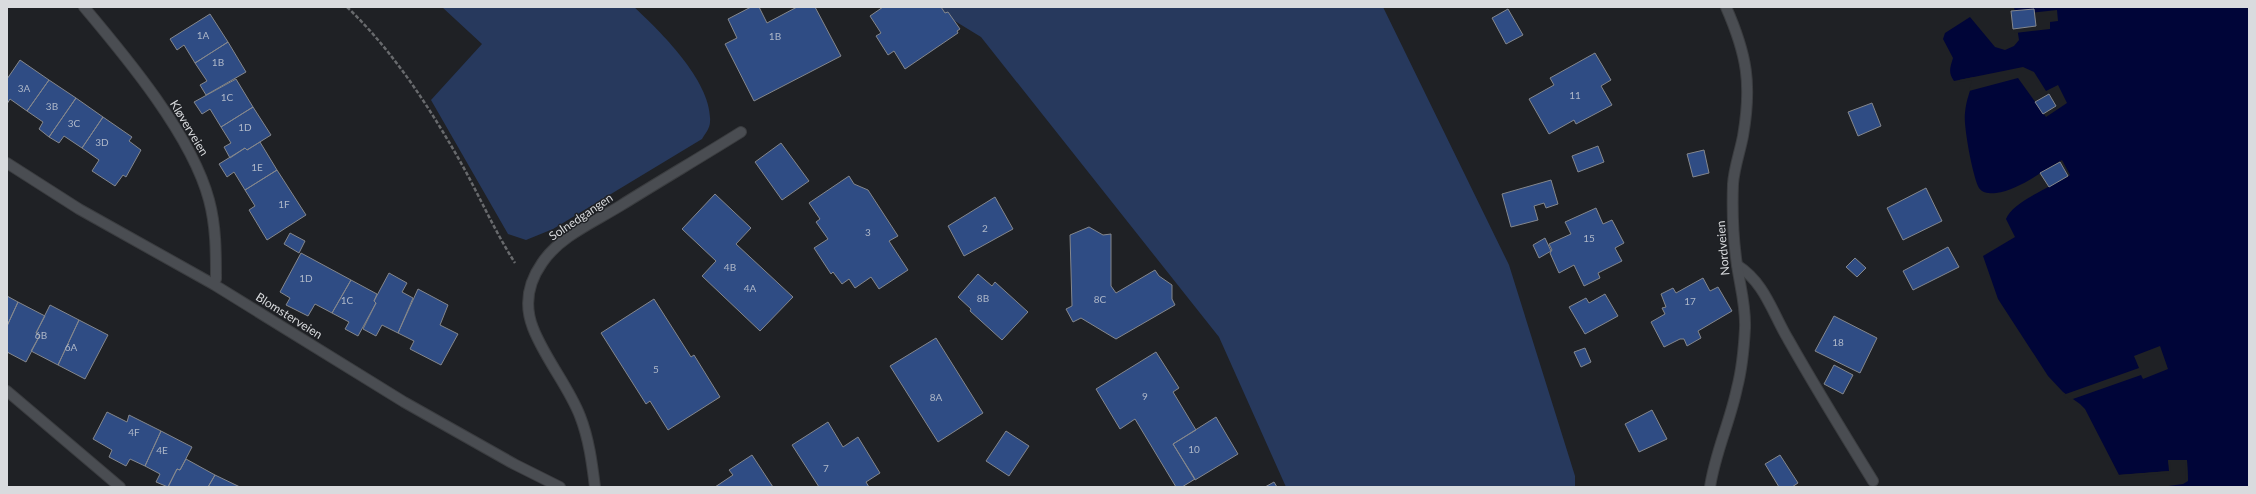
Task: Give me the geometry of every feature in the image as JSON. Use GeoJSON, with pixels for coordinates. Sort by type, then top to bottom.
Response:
{"type":"FeatureCollection","features":[{"type":"Feature","properties":{"kind":"street","name":"Kløverveien"},"geometry":{"type":"LineString","coordinates":[[84,7],[114,42],[160,105],[196,163],[209,200],[216,237],[216,279],[213,284]]}},
{"type":"Feature","properties":{"kind":"street","name":"Nordveien"},"geometry":{"type":"LineString","coordinates":[[1710,487],[1713,467],[1738,388],[1742,353],[1744,305],[1733,230],[1733,182],[1744,130],[1748,87],[1745,60],[1739,37],[1726,7]]}},
{"type":"Feature","properties":{"kind":"street","name":"Solnedgangen"},"geometry":{"type":"LineString","coordinates":[[595,487],[591,451],[580,415],[542,348],[528,311],[528,296],[531,280],[542,262],[572,235],[741,132]]}},
{"type":"Feature","properties":{"kind":"street","name":"Blomsterveien"},"geometry":{"type":"LineString","coordinates":[[7,163],[79,209],[213,284],[404,402],[514,464],[559,487]]}},
{"type":"Feature","properties":{"kind":"street"},"geometry":{"type":"LineString","coordinates":[[1737,265],[1749,273],[1759,285],[1787,338],[1873,481]]}},
{"type":"Feature","properties":{"kind":"street"},"geometry":{"type":"LineString","coordinates":[[7,391],[120,487]]}},
{"type":"Feature","properties":{"kind":"path"},"geometry":{"type":"LineString","coordinates":[[347,7],[367,27],[395,61],[425,103],[460,162],[507,251],[516,265],[531,280]]}},
{"type":"Feature","properties":{"kind":"shaded area"},"geometry":{"type":"Polygon","coordinates":[[[442,7],[634,7],[671,44],[694,75],[703,91],[709,107],[710,124],[708,129],[702,139],[553,229],[526,240],[508,234],[431,100],[482,44],[442,7]]]}},
{"type":"Feature","properties":{"kind":"shaded area"},"geometry":{"type":"Polygon","coordinates":[[[932,7],[1383,7],[1509,265],[1575,476],[1575,487],[1286,487],[1219,337],[981,37],[932,7]]]}},
{"type":"Feature","properties":{"kind":"shaded area"},"geometry":{"type":"Polygon","coordinates":[[[2014,7],[2249,7],[2249,487],[2161,487],[2183,484],[2188,481],[2187,460],[2168,460],[2170,471],[2119,475],[2085,409],[2063,392],[2048,376],[1998,299],[1983,256],[2015,237],[2006,219],[2010,212],[2025,200],[2070,175],[2062,160],[2030,180],[2005,191],[1987,193],[1980,190],[1971,163],[1965,119],[1966,104],[1974,77],[1954,81],[1950,70],[1953,58],[1943,39],[1945,33],[1970,17],[1995,47],[2005,50],[2014,46],[2019,40],[2014,7]]]}},
{"type":"Feature","properties":{"kind":"pier"},"geometry":{"type":"Polygon","coordinates":[[[2057,10],[2058,21],[2050,22],[2050,29],[2015,33],[2013,15],[2057,10]]]}},
{"type":"Feature","properties":{"kind":"pier"},"geometry":{"type":"Polygon","coordinates":[[[2023,67],[2034,72],[2046,91],[2058,85],[2067,103],[2046,117],[2018,78],[1969,91],[1972,80],[1960,82],[1959,80],[2023,67]]]}},
{"type":"Feature","properties":{"kind":"pier"},"geometry":{"type":"Polygon","coordinates":[[[2160,346],[2168,369],[2143,379],[2141,375],[2070,400],[2063,395],[2139,368],[2134,356],[2160,346]]]}},
{"type":"Feature","properties":{"kind":"pier"},"geometry":{"type":"Polygon","coordinates":[[[2168,460],[2187,460],[2188,481],[2184,481],[2186,480],[2185,462],[2171,462],[2170,473],[2119,477],[2117,475],[2169,471],[2168,460]]]}},
{"type":"Feature","properties":{"kind":"building"},"geometry":{"type":"Polygon","coordinates":[[[751,7],[759,7],[767,23],[797,7],[815,7],[841,56],[754,101],[725,44],[737,38],[728,19],[751,7]]]}},
{"type":"Feature","properties":{"kind":"building"},"geometry":{"type":"Polygon","coordinates":[[[883,7],[941,7],[945,13],[948,12],[960,29],[957,31],[958,33],[905,69],[894,51],[888,55],[876,36],[881,33],[870,16],[883,7]]]}},
{"type":"Feature","properties":{"kind":"building"},"geometry":{"type":"Polygon","coordinates":[[[1508,9],[1523,35],[1506,44],[1492,18],[1508,9]]]}},
{"type":"Feature","properties":{"kind":"building"},"geometry":{"type":"Polygon","coordinates":[[[2034,9],[2036,26],[2013,29],[2011,11],[2034,9]]]}},
{"type":"Feature","properties":{"kind":"building"},"geometry":{"type":"Polygon","coordinates":[[[210,14],[228,42],[195,63],[184,45],[177,50],[170,39],[210,14]]]}},
{"type":"Feature","properties":{"kind":"building"},"geometry":{"type":"Polygon","coordinates":[[[228,42],[246,72],[206,95],[200,85],[207,81],[195,63],[228,42]]]}},
{"type":"Feature","properties":{"kind":"building"},"geometry":{"type":"Polygon","coordinates":[[[1595,53],[1611,80],[1601,86],[1612,105],[1576,124],[1574,120],[1549,134],[1529,99],[1554,85],[1550,78],[1595,53]]]}},
{"type":"Feature","properties":{"kind":"building"},"geometry":{"type":"Polygon","coordinates":[[[20,60],[49,80],[27,111],[10,99],[7,104],[7,79],[20,60]]]}},
{"type":"Feature","properties":{"kind":"building"},"geometry":{"type":"Polygon","coordinates":[[[236,79],[253,107],[221,127],[210,109],[202,114],[194,102],[236,79]]]}},
{"type":"Feature","properties":{"kind":"building"},"geometry":{"type":"Polygon","coordinates":[[[49,80],[76,98],[49,137],[39,129],[43,122],[27,111],[49,80]]]}},
{"type":"Feature","properties":{"kind":"building"},"geometry":{"type":"Polygon","coordinates":[[[2049,94],[2056,106],[2043,114],[2035,102],[2049,94]]]}},
{"type":"Feature","properties":{"kind":"building"},"geometry":{"type":"Polygon","coordinates":[[[76,98],[103,117],[82,148],[64,136],[59,143],[49,137],[76,98]]]}},
{"type":"Feature","properties":{"kind":"building"},"geometry":{"type":"Polygon","coordinates":[[[1872,103],[1881,126],[1858,136],[1848,112],[1872,103]]]}},
{"type":"Feature","properties":{"kind":"building"},"geometry":{"type":"Polygon","coordinates":[[[253,107],[271,135],[247,150],[245,148],[230,158],[224,147],[231,143],[221,127],[253,107]]]}},
{"type":"Feature","properties":{"kind":"building"},"geometry":{"type":"Polygon","coordinates":[[[103,117],[132,137],[129,141],[141,150],[126,177],[123,175],[115,186],[92,171],[99,160],[82,148],[103,117]]]}},
{"type":"Feature","properties":{"kind":"building"},"geometry":{"type":"Polygon","coordinates":[[[260,142],[277,170],[245,190],[234,172],[227,177],[219,164],[245,148],[247,150],[260,142]]]}},
{"type":"Feature","properties":{"kind":"building"},"geometry":{"type":"Polygon","coordinates":[[[781,143],[809,181],[782,200],[755,162],[781,143]]]}},
{"type":"Feature","properties":{"kind":"building"},"geometry":{"type":"Polygon","coordinates":[[[1598,146],[1604,162],[1578,172],[1572,156],[1598,146]]]}},
{"type":"Feature","properties":{"kind":"building"},"geometry":{"type":"Polygon","coordinates":[[[1704,150],[1709,173],[1693,177],[1687,154],[1704,150]]]}},
{"type":"Feature","properties":{"kind":"building"},"geometry":{"type":"Polygon","coordinates":[[[2060,162],[2068,176],[2049,187],[2040,173],[2060,162]]]}},
{"type":"Feature","properties":{"kind":"building"},"geometry":{"type":"Polygon","coordinates":[[[277,170],[306,215],[267,240],[249,210],[255,206],[245,190],[277,170]]]}},
{"type":"Feature","properties":{"kind":"building"},"geometry":{"type":"Polygon","coordinates":[[[849,176],[854,184],[868,190],[898,236],[889,241],[908,270],[879,289],[871,277],[855,288],[849,279],[842,284],[833,272],[831,274],[814,248],[828,239],[816,222],[820,219],[809,203],[849,176]]]}},
{"type":"Feature","properties":{"kind":"building"},"geometry":{"type":"Polygon","coordinates":[[[1551,180],[1558,204],[1546,208],[1544,203],[1534,206],[1538,220],[1511,227],[1502,194],[1551,180]]]}},
{"type":"Feature","properties":{"kind":"building"},"geometry":{"type":"Polygon","coordinates":[[[1926,188],[1942,221],[1903,240],[1887,208],[1926,188]]]}},
{"type":"Feature","properties":{"kind":"building"},"geometry":{"type":"Polygon","coordinates":[[[715,194],[751,228],[736,244],[793,297],[760,331],[702,276],[716,261],[682,229],[715,194]]]}},
{"type":"Feature","properties":{"kind":"building"},"geometry":{"type":"Polygon","coordinates":[[[995,197],[1013,229],[964,256],[948,226],[995,197]]]}},
{"type":"Feature","properties":{"kind":"building"},"geometry":{"type":"Polygon","coordinates":[[[1596,208],[1603,224],[1612,220],[1624,243],[1615,248],[1622,261],[1598,273],[1600,278],[1584,286],[1574,265],[1559,273],[1550,253],[1552,250],[1549,244],[1571,234],[1565,222],[1596,208]]]}},
{"type":"Feature","properties":{"kind":"building"},"geometry":{"type":"Polygon","coordinates":[[[1089,227],[1103,235],[1111,234],[1111,286],[1116,293],[1155,270],[1159,276],[1172,285],[1172,299],[1175,305],[1116,339],[1081,318],[1073,322],[1066,309],[1072,306],[1070,235],[1089,227]]]}},
{"type":"Feature","properties":{"kind":"building"},"geometry":{"type":"Polygon","coordinates":[[[290,233],[305,241],[299,253],[284,244],[290,233]]]}},
{"type":"Feature","properties":{"kind":"building"},"geometry":{"type":"Polygon","coordinates":[[[1545,238],[1551,251],[1539,258],[1533,245],[1545,238]]]}},
{"type":"Feature","properties":{"kind":"building"},"geometry":{"type":"Polygon","coordinates":[[[1948,247],[1959,267],[1913,290],[1903,271],[1948,247]]]}},
{"type":"Feature","properties":{"kind":"building"},"geometry":{"type":"Polygon","coordinates":[[[301,253],[351,280],[332,313],[315,304],[308,316],[286,305],[290,298],[280,292],[301,253]]]}},
{"type":"Feature","properties":{"kind":"building"},"geometry":{"type":"Polygon","coordinates":[[[1855,258],[1866,268],[1857,277],[1846,267],[1855,258]]]}},
{"type":"Feature","properties":{"kind":"building"},"geometry":{"type":"Polygon","coordinates":[[[389,273],[407,283],[402,292],[413,298],[398,333],[382,325],[376,336],[363,329],[376,303],[374,301],[389,273]]]}},
{"type":"Feature","properties":{"kind":"building"},"geometry":{"type":"Polygon","coordinates":[[[978,274],[992,286],[995,282],[1028,312],[1002,340],[970,311],[971,309],[958,297],[978,274]]]}},
{"type":"Feature","properties":{"kind":"building"},"geometry":{"type":"Polygon","coordinates":[[[1703,278],[1710,291],[1718,287],[1732,311],[1698,331],[1701,338],[1687,346],[1684,339],[1680,339],[1664,347],[1651,322],[1665,314],[1662,308],[1666,307],[1661,294],[1673,288],[1676,293],[1703,278]]]}},
{"type":"Feature","properties":{"kind":"building"},"geometry":{"type":"Polygon","coordinates":[[[351,280],[377,294],[374,301],[376,303],[358,336],[345,329],[349,322],[332,313],[351,280]]]}},
{"type":"Feature","properties":{"kind":"building"},"geometry":{"type":"Polygon","coordinates":[[[418,289],[448,305],[440,325],[458,334],[441,365],[410,349],[414,341],[398,333],[418,289]]]}},
{"type":"Feature","properties":{"kind":"building"},"geometry":{"type":"Polygon","coordinates":[[[1605,294],[1618,316],[1585,334],[1569,307],[1586,298],[1589,303],[1605,294]]]}},
{"type":"Feature","properties":{"kind":"building"},"geometry":{"type":"Polygon","coordinates":[[[7,296],[18,302],[7,326],[7,296]]]}},
{"type":"Feature","properties":{"kind":"building"},"geometry":{"type":"Polygon","coordinates":[[[654,299],[691,357],[694,355],[720,397],[668,430],[650,401],[646,404],[601,333],[654,299]]]}},
{"type":"Feature","properties":{"kind":"building"},"geometry":{"type":"Polygon","coordinates":[[[18,302],[45,316],[36,333],[40,335],[26,362],[7,352],[7,326],[18,302]]]}},
{"type":"Feature","properties":{"kind":"building"},"geometry":{"type":"Polygon","coordinates":[[[50,305],[79,320],[58,365],[31,351],[40,335],[36,333],[50,305]]]}},
{"type":"Feature","properties":{"kind":"building"},"geometry":{"type":"Polygon","coordinates":[[[1834,316],[1877,338],[1860,373],[1815,351],[1834,316]]]}},
{"type":"Feature","properties":{"kind":"building"},"geometry":{"type":"Polygon","coordinates":[[[79,320],[108,335],[85,379],[58,365],[79,320]]]}},
{"type":"Feature","properties":{"kind":"building"},"geometry":{"type":"Polygon","coordinates":[[[936,338],[983,413],[938,442],[890,366],[936,338]]]}},
{"type":"Feature","properties":{"kind":"building"},"geometry":{"type":"Polygon","coordinates":[[[1585,348],[1591,362],[1581,367],[1574,352],[1585,348]]]}},
{"type":"Feature","properties":{"kind":"building"},"geometry":{"type":"Polygon","coordinates":[[[1156,352],[1179,388],[1173,392],[1196,430],[1173,444],[1195,479],[1182,487],[1176,487],[1135,419],[1120,429],[1096,389],[1156,352]]]}},
{"type":"Feature","properties":{"kind":"building"},"geometry":{"type":"Polygon","coordinates":[[[1834,365],[1853,375],[1843,394],[1824,384],[1834,365]]]}},
{"type":"Feature","properties":{"kind":"building"},"geometry":{"type":"Polygon","coordinates":[[[1652,410],[1667,439],[1639,452],[1625,424],[1652,410]]]}},
{"type":"Feature","properties":{"kind":"building"},"geometry":{"type":"Polygon","coordinates":[[[107,412],[127,422],[129,415],[161,431],[145,466],[130,459],[126,466],[109,457],[112,450],[93,439],[107,412]]]}},
{"type":"Feature","properties":{"kind":"building"},"geometry":{"type":"Polygon","coordinates":[[[1216,417],[1238,454],[1195,480],[1173,444],[1216,417]]]}},
{"type":"Feature","properties":{"kind":"building"},"geometry":{"type":"Polygon","coordinates":[[[828,422],[843,447],[858,437],[880,473],[866,482],[869,487],[819,487],[792,445],[828,422]]]}},
{"type":"Feature","properties":{"kind":"building"},"geometry":{"type":"Polygon","coordinates":[[[161,431],[192,447],[180,470],[177,469],[168,487],[156,482],[160,474],[145,466],[161,431]]]}},
{"type":"Feature","properties":{"kind":"building"},"geometry":{"type":"Polygon","coordinates":[[[1006,431],[1029,446],[1009,476],[986,461],[1006,431]]]}},
{"type":"Feature","properties":{"kind":"building"},"geometry":{"type":"Polygon","coordinates":[[[752,455],[773,487],[715,487],[733,475],[729,470],[752,455]]]}},
{"type":"Feature","properties":{"kind":"building"},"geometry":{"type":"Polygon","coordinates":[[[1780,455],[1798,483],[1792,487],[1779,487],[1765,464],[1780,455]]]}},
{"type":"Feature","properties":{"kind":"building"},"geometry":{"type":"Polygon","coordinates":[[[186,459],[215,475],[208,487],[168,487],[177,469],[180,470],[186,459]]]}},
{"type":"Feature","properties":{"kind":"building"},"geometry":{"type":"Polygon","coordinates":[[[215,475],[240,487],[208,487],[215,475]]]}},
{"type":"Feature","properties":{"kind":"building"},"geometry":{"type":"Polygon","coordinates":[[[1274,482],[1277,487],[1265,487],[1274,482]]]}}]}
